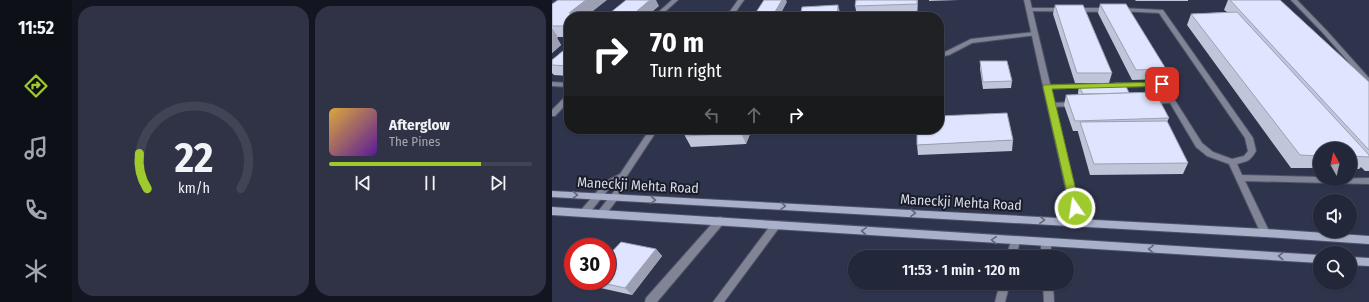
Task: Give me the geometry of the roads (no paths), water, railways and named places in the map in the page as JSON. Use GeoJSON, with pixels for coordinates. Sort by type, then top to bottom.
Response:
{"type":"FeatureCollection","features":[{"type":"Feature","properties":{"kind":"main road","name":"Maneckji Mehta Road"},"geometry":{"type":"LineString","coordinates":[[552,194],[1078,222],[1369,240]]}},
{"type":"Feature","properties":{"kind":"main road"},"geometry":{"type":"LineString","coordinates":[[552,211],[1313,259]]}},
{"type":"Feature","properties":{"kind":"main road"},"geometry":{"type":"LineString","coordinates":[[1357,261],[1369,262]]}},
{"type":"Feature","properties":{"kind":"street"},"geometry":{"type":"LineString","coordinates":[[662,12],[675,0]]}},
{"type":"Feature","properties":{"kind":"street"},"geometry":{"type":"LineString","coordinates":[[733,12],[741,0]]}},
{"type":"Feature","properties":{"kind":"street"},"geometry":{"type":"LineString","coordinates":[[1028,0],[1078,222]]}},
{"type":"Feature","properties":{"kind":"street"},"geometry":{"type":"LineString","coordinates":[[1294,0],[1366,75],[1369,82]]}},
{"type":"Feature","properties":{"kind":"street"},"geometry":{"type":"LineString","coordinates":[[1030,10],[1161,11],[1249,138],[1252,151],[1247,158],[1232,162],[1210,154],[1199,145],[1162,84],[1108,86]]}},
{"type":"Feature","properties":{"kind":"street"},"geometry":{"type":"LineString","coordinates":[[944,54],[972,41],[1035,34]]}},
{"type":"Feature","properties":{"kind":"street"},"geometry":{"type":"LineString","coordinates":[[552,84],[564,85]]}},
{"type":"Feature","properties":{"kind":"street"},"geometry":{"type":"LineString","coordinates":[[1047,87],[1093,86]]}},
{"type":"Feature","properties":{"kind":"street"},"geometry":{"type":"LineString","coordinates":[[1142,102],[1172,101]]}},
{"type":"Feature","properties":{"kind":"street"},"geometry":{"type":"LineString","coordinates":[[552,114],[564,103]]}},
{"type":"Feature","properties":{"kind":"street"},"geometry":{"type":"LineString","coordinates":[[1051,105],[1082,104]]}},
{"type":"Feature","properties":{"kind":"street"},"geometry":{"type":"LineString","coordinates":[[584,213],[609,183],[623,176],[651,134]]}},
{"type":"Feature","properties":{"kind":"street"},"geometry":{"type":"LineString","coordinates":[[1232,162],[1265,233]]}},
{"type":"Feature","properties":{"kind":"street"},"geometry":{"type":"LineString","coordinates":[[601,214],[623,186],[623,176]]}},
{"type":"Feature","properties":{"kind":"street"},"geometry":{"type":"LineString","coordinates":[[1240,178],[1369,181]]}},
{"type":"Feature","properties":{"kind":"street"},"geometry":{"type":"LineString","coordinates":[[650,302],[720,222]]}},
{"type":"Feature","properties":{"kind":"street"},"geometry":{"type":"LineString","coordinates":[[718,302],[776,225]]}},
{"type":"Feature","properties":{"kind":"street"},"geometry":{"type":"LineString","coordinates":[[1013,250],[1015,241]]}},
{"type":"Feature","properties":{"kind":"street"},"geometry":{"type":"LineString","coordinates":[[1046,243],[1046,250]]}},
{"type":"Feature","properties":{"kind":"street"},"geometry":{"type":"LineString","coordinates":[[1000,302],[1003,290]]}},
{"type":"Feature","properties":{"kind":"street"},"geometry":{"type":"LineString","coordinates":[[1048,290],[1049,302]]}}]}
